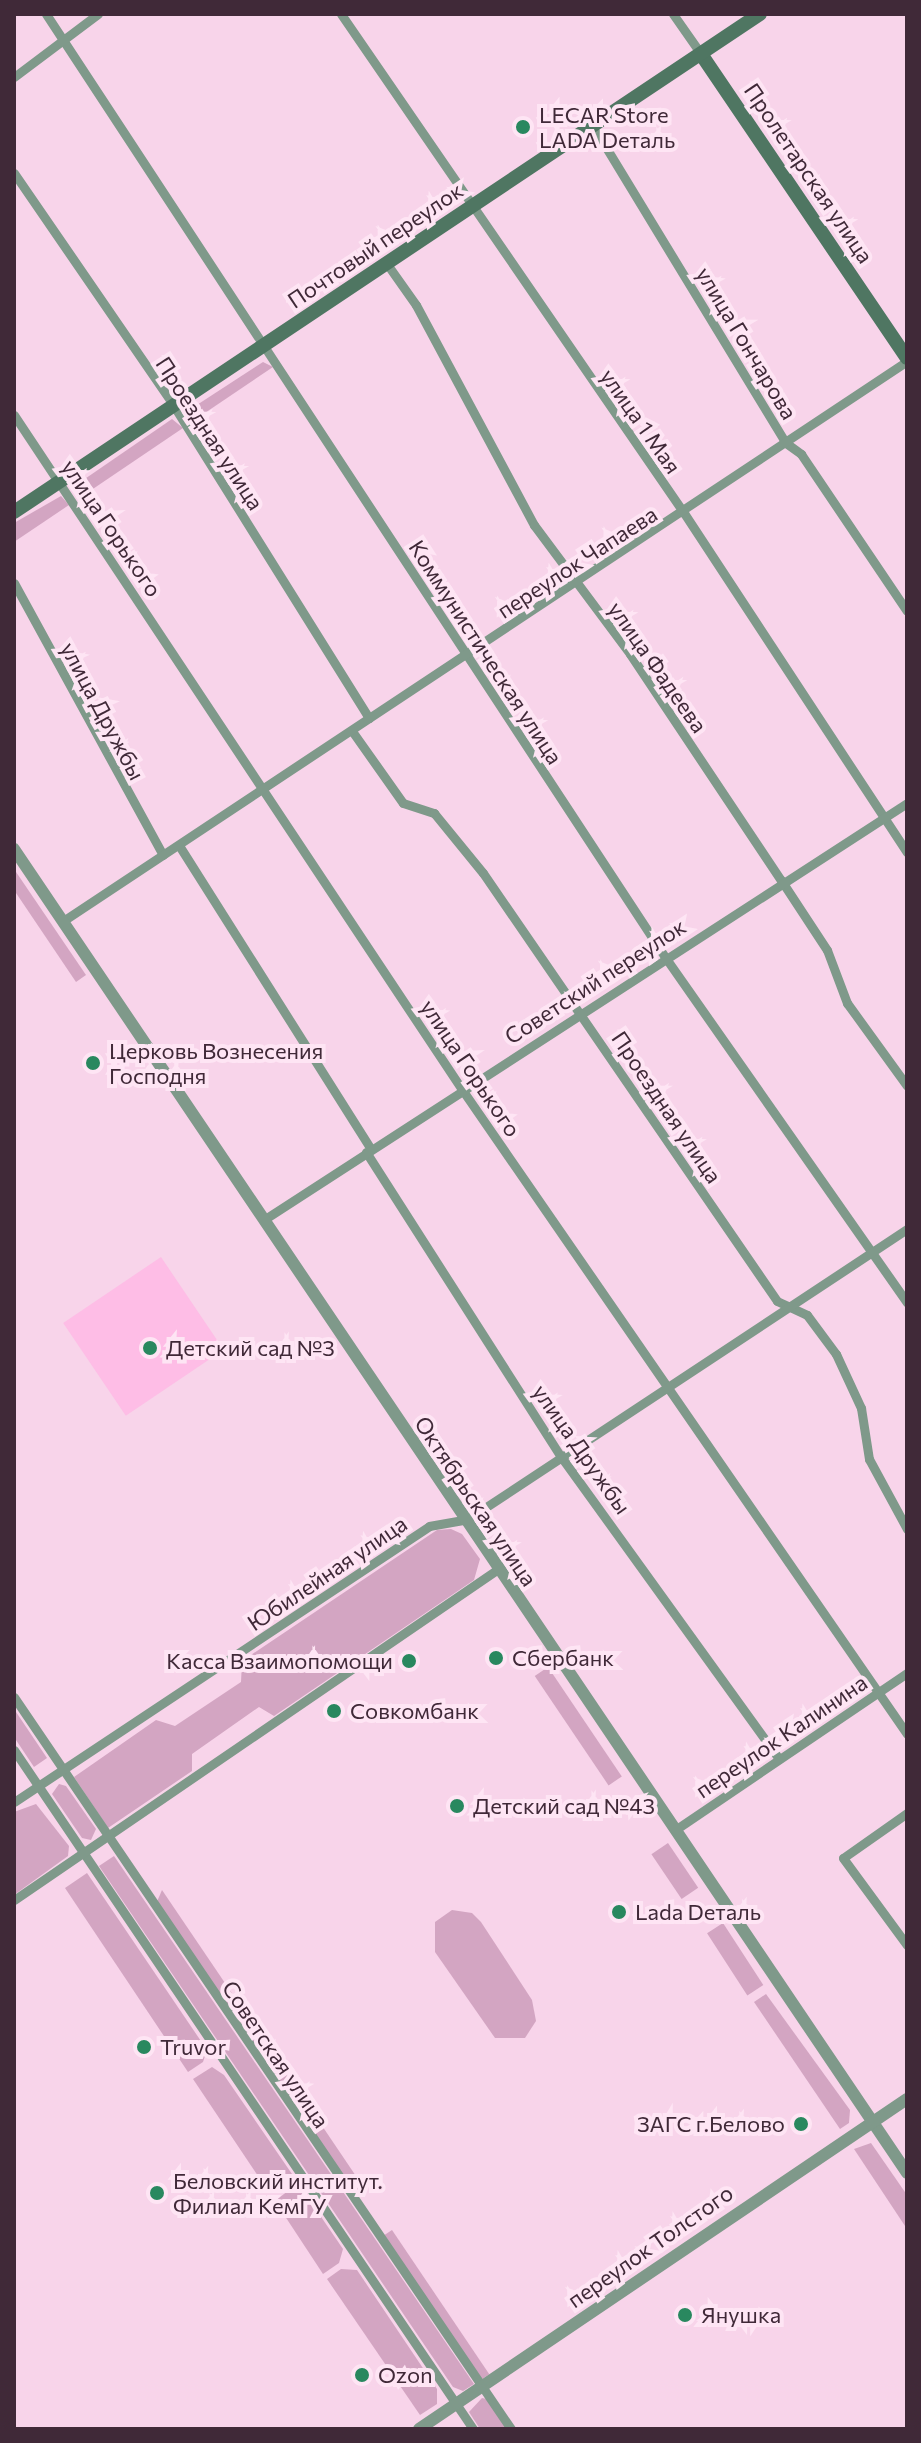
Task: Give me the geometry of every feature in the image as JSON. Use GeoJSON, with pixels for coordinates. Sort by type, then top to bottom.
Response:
{"type":"FeatureCollection","features":[{"type":"Feature","properties":{"kind":"main road","name":"Почтовый переулок"},"geometry":{"type":"LineString","coordinates":[[14,512],[760,14]]}},
{"type":"Feature","properties":{"kind":"main road","name":"Пролетарская улица"},"geometry":{"type":"LineString","coordinates":[[701,54],[907,359]]}},
{"type":"Feature","properties":{"kind":"street","name":"Коммунистическая улица"},"geometry":{"type":"LineString","coordinates":[[46,14],[665,957],[907,1303]]}},
{"type":"Feature","properties":{"kind":"street"},"geometry":{"type":"LineString","coordinates":[[14,77],[98,14]]}},
{"type":"Feature","properties":{"kind":"street","name":"улица 1 Мая"},"geometry":{"type":"LineString","coordinates":[[341,14],[470,208],[684,513],[907,852]]}},
{"type":"Feature","properties":{"kind":"street","name":"Пролетарская улица"},"geometry":{"type":"LineString","coordinates":[[673,14],[701,54]]}},
{"type":"Feature","properties":{"kind":"street","name":"улица Гончарова"},"geometry":{"type":"LineString","coordinates":[[593,126],[786,443],[801,454],[907,611]]}},
{"type":"Feature","properties":{"kind":"street","name":"Проездная улица"},"geometry":{"type":"LineString","coordinates":[[14,173],[174,406],[369,718]]}},
{"type":"Feature","properties":{"kind":"street","name":"улица Фадеева"},"geometry":{"type":"LineString","coordinates":[[387,264],[416,305],[534,525],[630,654],[781,880],[827,950],[847,1003],[907,1086]]}},
{"type":"Feature","properties":{"kind":"street","name":"переулок Чапаева"},"geometry":{"type":"LineString","coordinates":[[63,921],[684,513],[907,359]]}},
{"type":"Feature","properties":{"kind":"street","name":"улица Горького"},"geometry":{"type":"LineString","coordinates":[[14,415],[461,1088],[670,1384],[907,1734]]}},
{"type":"Feature","properties":{"kind":"street","name":"улица Дружбы"},"geometry":{"type":"LineString","coordinates":[[14,583],[163,855]]}},
{"type":"Feature","properties":{"kind":"street","name":"Проездная улица"},"geometry":{"type":"LineString","coordinates":[[352,731],[403,803],[434,813],[483,873],[777,1301],[807,1315],[836,1354],[861,1408],[869,1459],[907,1529]]}},
{"type":"Feature","properties":{"kind":"street","name":"Советский переулок"},"geometry":{"type":"LineString","coordinates":[[265,1219],[461,1088],[582,1014],[781,880],[907,803]]}},
{"type":"Feature","properties":{"kind":"street","name":"улица Дружбы"},"geometry":{"type":"LineString","coordinates":[[180,847],[562,1458],[779,1759]]}},
{"type":"Feature","properties":{"kind":"street","name":"Октябрьская улица"},"geometry":{"type":"LineString","coordinates":[[14,849],[907,2173]]}},
{"type":"Feature","properties":{"kind":"street","name":"Юбилейная улица"},"geometry":{"type":"LineString","coordinates":[[14,1802],[429,1526],[464,1520],[907,1229]]}},
{"type":"Feature","properties":{"kind":"street"},"geometry":{"type":"LineString","coordinates":[[14,1900],[498,1569]]}},
{"type":"Feature","properties":{"kind":"street","name":"переулок Калинина"},"geometry":{"type":"LineString","coordinates":[[675,1830],[907,1673]]}},
{"type":"Feature","properties":{"kind":"street","name":"Советская улица"},"geometry":{"type":"LineString","coordinates":[[14,1697],[511,2429]]}},
{"type":"Feature","properties":{"kind":"street","name":"Советская улица"},"geometry":{"type":"LineString","coordinates":[[14,1750],[473,2429]]}},
{"type":"Feature","properties":{"kind":"street"},"geometry":{"type":"LineString","coordinates":[[907,1813],[843,1858],[907,1945]]}},
{"type":"Feature","properties":{"kind":"street","name":"переулок Толстого"},"geometry":{"type":"LineString","coordinates":[[419,2429],[907,2099]]}},
{"type":"Feature","properties":{"kind":"shaded area"},"geometry":{"type":"Polygon","coordinates":[[[263,362],[273,367],[190,423],[183,414],[263,362]]]}},
{"type":"Feature","properties":{"kind":"shaded area"},"geometry":{"type":"Polygon","coordinates":[[[172,419],[183,428],[81,497],[75,493],[76,485],[172,419]]]}},
{"type":"Feature","properties":{"kind":"shaded area"},"geometry":{"type":"Polygon","coordinates":[[[61,496],[69,505],[14,542],[14,523],[61,496]]]}},
{"type":"Feature","properties":{"kind":"shaded area"},"geometry":{"type":"Polygon","coordinates":[[[14,869],[86,975],[76,982],[14,890],[14,869]]]}},
{"type":"Feature","properties":{"kind":"shaded area"},"geometry":{"type":"Polygon","coordinates":[[[161,1257],[224,1350],[126,1416],[63,1323],[161,1257]]]}},
{"type":"Feature","properties":{"kind":"shaded area"},"geometry":{"type":"Polygon","coordinates":[[[451,1529],[462,1534],[480,1559],[474,1580],[274,1716],[259,1707],[192,1754],[192,1771],[108,1828],[74,1777],[156,1720],[175,1726],[241,1682],[242,1661],[437,1530],[451,1529]]]}},
{"type":"Feature","properties":{"kind":"shaded area"},"geometry":{"type":"Polygon","coordinates":[[[548,1667],[622,1776],[609,1785],[535,1676],[548,1667]]]}},
{"type":"Feature","properties":{"kind":"shaded area"},"geometry":{"type":"Polygon","coordinates":[[[14,1709],[47,1758],[34,1767],[14,1737],[14,1709]]]}},
{"type":"Feature","properties":{"kind":"shaded area"},"geometry":{"type":"Polygon","coordinates":[[[59,1784],[66,1786],[96,1829],[91,1840],[82,1838],[52,1794],[59,1784]]]}},
{"type":"Feature","properties":{"kind":"shaded area"},"geometry":{"type":"Polygon","coordinates":[[[36,1804],[69,1846],[68,1856],[14,1895],[14,1812],[36,1804]]]}},
{"type":"Feature","properties":{"kind":"shaded area"},"geometry":{"type":"Polygon","coordinates":[[[668,1843],[698,1888],[682,1899],[651,1854],[668,1843]]]}},
{"type":"Feature","properties":{"kind":"shaded area"},"geometry":{"type":"Polygon","coordinates":[[[114,1856],[474,2384],[463,2391],[453,2387],[99,1866],[114,1856]]]}},
{"type":"Feature","properties":{"kind":"shaded area"},"geometry":{"type":"Polygon","coordinates":[[[87,1873],[207,2050],[203,2062],[188,2072],[65,1888],[87,1873]]]}},
{"type":"Feature","properties":{"kind":"shaded area"},"geometry":{"type":"Polygon","coordinates":[[[162,1890],[248,2017],[240,2022],[156,1904],[162,1890]]]}},
{"type":"Feature","properties":{"kind":"shaded area"},"geometry":{"type":"Polygon","coordinates":[[[452,1910],[472,1913],[481,1922],[532,2000],[536,2021],[525,2038],[495,2038],[435,1952],[435,1922],[452,1910]]]}},
{"type":"Feature","properties":{"kind":"shaded area"},"geometry":{"type":"Polygon","coordinates":[[[723,1923],[763,1985],[747,1995],[707,1933],[723,1923]]]}},
{"type":"Feature","properties":{"kind":"shaded area"},"geometry":{"type":"Polygon","coordinates":[[[766,1994],[850,2110],[849,2123],[840,2129],[754,2002],[766,1994]]]}},
{"type":"Feature","properties":{"kind":"shaded area"},"geometry":{"type":"Polygon","coordinates":[[[252,2022],[364,2188],[355,2194],[243,2028],[252,2022]]]}},
{"type":"Feature","properties":{"kind":"shaded area"},"geometry":{"type":"Polygon","coordinates":[[[212,2067],[224,2075],[292,2174],[268,2191],[193,2079],[212,2067]]]}},
{"type":"Feature","properties":{"kind":"shaded area"},"geometry":{"type":"Polygon","coordinates":[[[871,2143],[907,2195],[907,2229],[854,2149],[871,2143]]]}},
{"type":"Feature","properties":{"kind":"shaded area"},"geometry":{"type":"Polygon","coordinates":[[[298,2183],[343,2249],[339,2263],[323,2274],[275,2201],[298,2183]]]}},
{"type":"Feature","properties":{"kind":"shaded area"},"geometry":{"type":"Polygon","coordinates":[[[392,2230],[489,2374],[481,2380],[384,2236],[392,2230]]]}},
{"type":"Feature","properties":{"kind":"shaded area"},"geometry":{"type":"Polygon","coordinates":[[[341,2269],[357,2270],[437,2389],[437,2404],[420,2415],[327,2279],[341,2269]]]}},
{"type":"Feature","properties":{"kind":"shaded area"},"geometry":{"type":"Polygon","coordinates":[[[482,2398],[487,2399],[507,2429],[480,2429],[469,2412],[482,2398]]]}},
{"type":"Feature","properties":{"kind":"place","name":"LECAR Store LADA Dеталь"},"geometry":{"type":"Point","coordinates":[523,127]}},
{"type":"Feature","properties":{"kind":"place","name":"Церковь Вознесения Господня"},"geometry":{"type":"Point","coordinates":[93,1063]}},
{"type":"Feature","properties":{"kind":"place","name":"Детский сад №3"},"geometry":{"type":"Point","coordinates":[150,1348]}},
{"type":"Feature","properties":{"kind":"place","name":"Сбербанк"},"geometry":{"type":"Point","coordinates":[496,1658]}},
{"type":"Feature","properties":{"kind":"place","name":"Касса Взаимопомощи"},"geometry":{"type":"Point","coordinates":[409,1661]}},
{"type":"Feature","properties":{"kind":"place","name":"Совкомбанк"},"geometry":{"type":"Point","coordinates":[334,1711]}},
{"type":"Feature","properties":{"kind":"place","name":"Детский сад №43"},"geometry":{"type":"Point","coordinates":[457,1806]}},
{"type":"Feature","properties":{"kind":"place","name":"Lada Dеталь"},"geometry":{"type":"Point","coordinates":[619,1912]}},
{"type":"Feature","properties":{"kind":"place","name":"Truvor"},"geometry":{"type":"Point","coordinates":[144,2047]}},
{"type":"Feature","properties":{"kind":"place","name":"ЗАГС г.Белово"},"geometry":{"type":"Point","coordinates":[801,2124]}},
{"type":"Feature","properties":{"kind":"place","name":"Беловский институт. Филиал КемГУ"},"geometry":{"type":"Point","coordinates":[157,2193]}},
{"type":"Feature","properties":{"kind":"place","name":"Янушка"},"geometry":{"type":"Point","coordinates":[685,2315]}},
{"type":"Feature","properties":{"kind":"place","name":"Ozon"},"geometry":{"type":"Point","coordinates":[362,2375]}}]}
